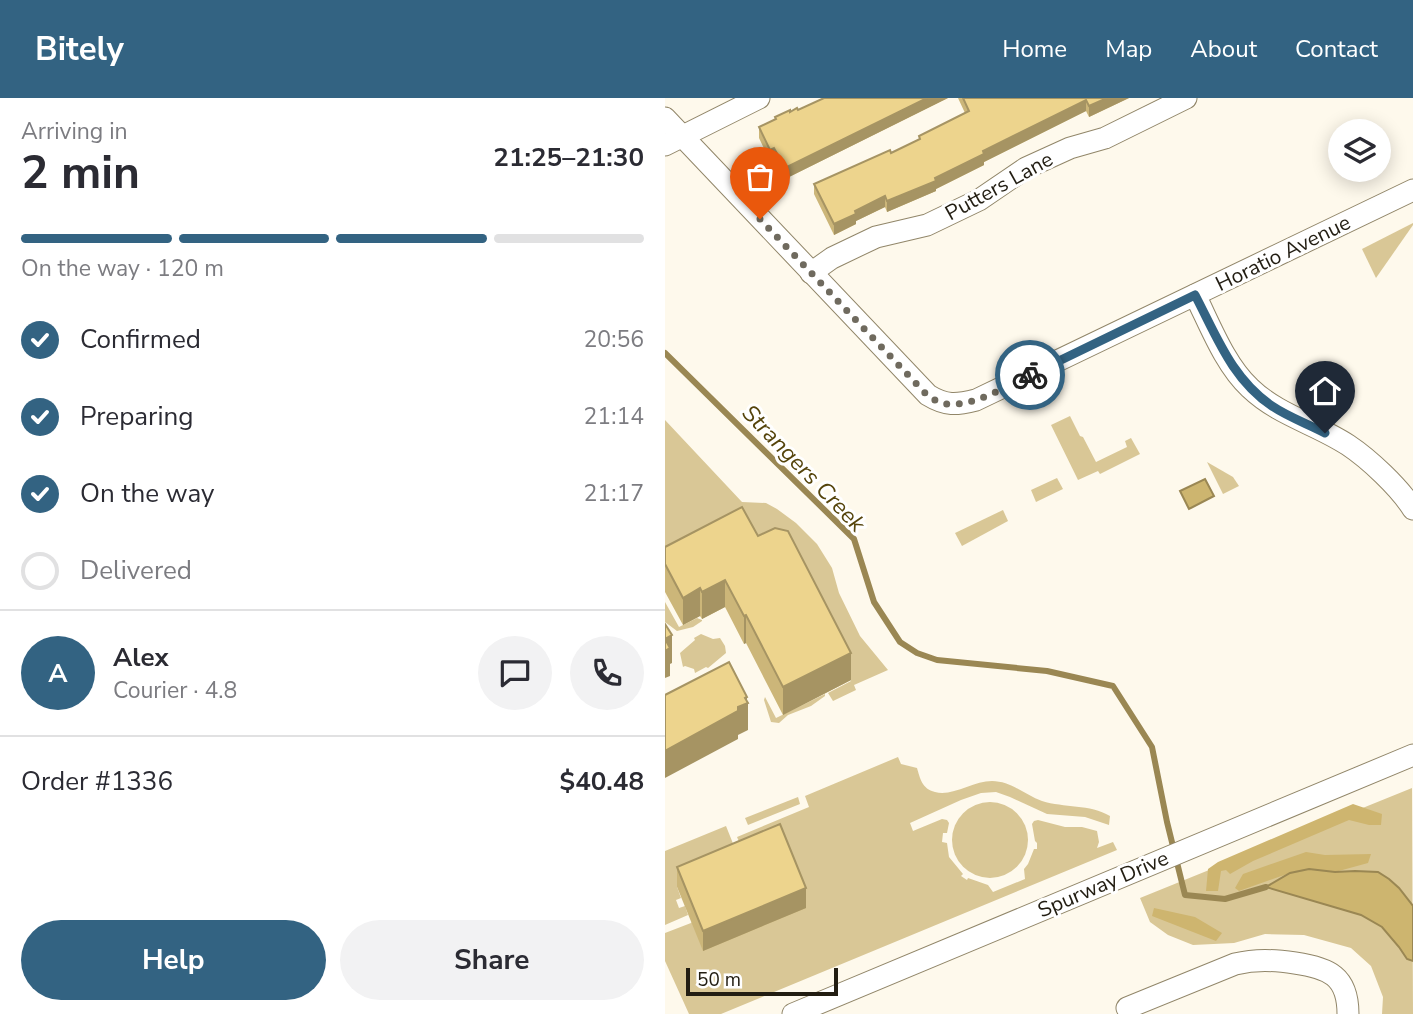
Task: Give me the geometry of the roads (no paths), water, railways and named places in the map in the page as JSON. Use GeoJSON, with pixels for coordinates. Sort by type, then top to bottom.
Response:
{"type":"FeatureCollection","features":[{"type":"Feature","properties":{"kind":"street"},"geometry":{"type":"LineString","coordinates":[[673,140],[759,98]]}},
{"type":"Feature","properties":{"kind":"street","name":"Putters Lane"},"geometry":{"type":"LineString","coordinates":[[811,273],[832,258],[876,237],[927,225],[979,200],[1026,168],[1070,148],[1105,138],[1186,98]]}},
{"type":"Feature","properties":{"kind":"street","name":"Horatio Avenue"},"geometry":{"type":"LineString","coordinates":[[665,118],[673,140],[811,273],[928,396],[941,403],[959,404],[976,400],[1413,191]]}},
{"type":"Feature","properties":{"kind":"street"},"geometry":{"type":"LineString","coordinates":[[1195,295],[1234,370],[1249,388],[1273,407],[1348,445],[1377,469],[1413,509]]}},
{"type":"Feature","properties":{"kind":"street","name":"Spurway Drive"},"geometry":{"type":"LineString","coordinates":[[793,1014],[1413,755]]}},
{"type":"Feature","properties":{"kind":"street"},"geometry":{"type":"LineString","coordinates":[[1123,1012],[1234,964],[1271,959],[1313,965],[1329,971],[1345,991],[1348,1014]]}},
{"type":"Feature","properties":{"kind":"waterway","name":"Strangers Creek"},"geometry":{"type":"LineString","coordinates":[[665,353],[854,539],[874,602],[900,642],[917,653],[937,660],[1047,671],[1113,686],[1152,747],[1185,895],[1225,899],[1266,887]]}}]}
